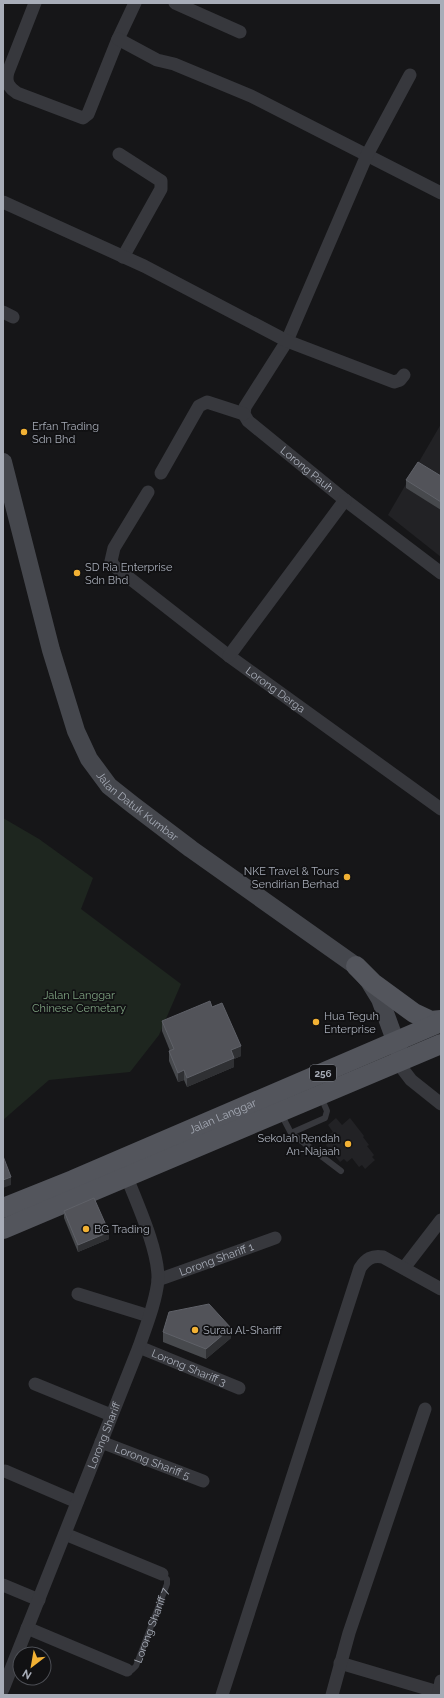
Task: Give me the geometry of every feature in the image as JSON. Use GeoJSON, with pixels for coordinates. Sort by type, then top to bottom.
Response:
{"type":"FeatureCollection","features":[{"type":"Feature","properties":{"kind":"main road","name":"Jalan Datuk Kumbar"},"geometry":{"type":"LineString","coordinates":[[4,473],[51,650],[76,731],[89,759],[109,786],[133,805],[191,849],[356,966],[369,981],[380,999],[396,1042],[400,1062]]}},
{"type":"Feature","properties":{"kind":"main road"},"geometry":{"type":"LineString","coordinates":[[356,966],[373,983],[414,1013],[431,1020],[441,1021]]}},
{"type":"Feature","properties":{"kind":"main road","name":"Jalan Langgar"},"geometry":{"type":"LineString","coordinates":[[3,1229],[124,1168],[441,1021]]}},
{"type":"Feature","properties":{"kind":"main road","name":"Jalan Langgar"},"geometry":{"type":"LineString","coordinates":[[3,1208],[124,1168],[280,1113],[441,1044]]}},
{"type":"Feature","properties":{"kind":"street"},"geometry":{"type":"LineString","coordinates":[[34,3],[7,78],[11,90],[81,118],[87,116],[118,39],[135,3]]}},
{"type":"Feature","properties":{"kind":"street"},"geometry":{"type":"LineString","coordinates":[[175,3],[240,32]]}},
{"type":"Feature","properties":{"kind":"street"},"geometry":{"type":"LineString","coordinates":[[118,39],[151,57],[174,64],[251,96],[441,193]]}},
{"type":"Feature","properties":{"kind":"street"},"geometry":{"type":"LineString","coordinates":[[161,473],[202,403],[207,402],[244,414],[246,407],[287,341],[367,155],[410,75]]}},
{"type":"Feature","properties":{"kind":"street"},"geometry":{"type":"LineString","coordinates":[[119,154],[161,180],[161,188],[123,257]]}},
{"type":"Feature","properties":{"kind":"street"},"geometry":{"type":"LineString","coordinates":[[3,202],[123,257],[287,341],[394,382],[400,380],[404,375]]}},
{"type":"Feature","properties":{"kind":"street","name":"Lorong Pauh"},"geometry":{"type":"LineString","coordinates":[[244,414],[248,421],[345,500],[441,573]]}},
{"type":"Feature","properties":{"kind":"street","name":"Lorong Derga"},"geometry":{"type":"LineString","coordinates":[[148,492],[114,548],[111,561],[114,566],[229,656],[441,809]]}},
{"type":"Feature","properties":{"kind":"street"},"geometry":{"type":"LineString","coordinates":[[229,656],[345,500]]}},
{"type":"Feature","properties":{"kind":"street"},"geometry":{"type":"LineString","coordinates":[[400,1062],[411,1080],[441,1104]]}},
{"type":"Feature","properties":{"kind":"street","name":"Lorong Shariff"},"geometry":{"type":"LineString","coordinates":[[3,1689],[139,1347],[158,1280],[157,1262],[153,1246],[124,1168]]}},
{"type":"Feature","properties":{"kind":"street"},"geometry":{"type":"LineString","coordinates":[[409,1270],[441,1220]]}},
{"type":"Feature","properties":{"kind":"street","name":"Lorong Shariff 1"},"geometry":{"type":"LineString","coordinates":[[158,1280],[275,1238]]}},
{"type":"Feature","properties":{"kind":"street"},"geometry":{"type":"LineString","coordinates":[[222,1695],[360,1268],[364,1262],[375,1256],[383,1257],[441,1289]]}},
{"type":"Feature","properties":{"kind":"street"},"geometry":{"type":"LineString","coordinates":[[78,1294],[149,1316]]}},
{"type":"Feature","properties":{"kind":"street","name":"Lorong Shariff 3"},"geometry":{"type":"LineString","coordinates":[[139,1347],[239,1388]]}},
{"type":"Feature","properties":{"kind":"street"},"geometry":{"type":"LineString","coordinates":[[35,1384],[111,1416]]}},
{"type":"Feature","properties":{"kind":"street"},"geometry":{"type":"LineString","coordinates":[[332,1695],[349,1633],[425,1409]]}},
{"type":"Feature","properties":{"kind":"street","name":"Lorong Shariff 5"},"geometry":{"type":"LineString","coordinates":[[101,1442],[203,1481]]}},
{"type":"Feature","properties":{"kind":"street"},"geometry":{"type":"LineString","coordinates":[[4,1471],[77,1502]]}},
{"type":"Feature","properties":{"kind":"street","name":"Lorong Shariff 7"},"geometry":{"type":"LineString","coordinates":[[65,1534],[162,1574]]}},
{"type":"Feature","properties":{"kind":"street"},"geometry":{"type":"LineString","coordinates":[[3,1585],[38,1600]]}},
{"type":"Feature","properties":{"kind":"street","name":"Lorong Shariff 7"},"geometry":{"type":"LineString","coordinates":[[28,1628],[127,1670]]}},
{"type":"Feature","properties":{"kind":"street"},"geometry":{"type":"LineString","coordinates":[[340,1663],[439,1689]]}},
{"type":"Feature","properties":{"kind":"lane"},"geometry":{"type":"LineString","coordinates":[[291,1132],[325,1118],[327,1111],[321,1095]]}},
{"type":"Feature","properties":{"kind":"lane"},"geometry":{"type":"LineString","coordinates":[[280,1113],[291,1132],[341,1171]]}},
{"type":"Feature","properties":{"kind":"lane","name":"Lorong Shariff 7"},"geometry":{"type":"LineString","coordinates":[[127,1670],[132,1670],[136,1666],[167,1584],[167,1579],[162,1574]]}},
{"type":"Feature","properties":{"kind":"shaded area"},"geometry":{"type":"Polygon","coordinates":[[[441,424],[441,557],[388,515],[441,424]]]}},
{"type":"Feature","properties":{"kind":"shaded area","name":"Sekolah Rendah An-Najaah"},"geometry":{"type":"Polygon","coordinates":[[[336,1118],[342,1125],[350,1118],[364,1136],[363,1137],[369,1145],[367,1146],[374,1155],[372,1157],[375,1160],[365,1169],[362,1165],[359,1167],[352,1158],[347,1162],[344,1159],[340,1162],[326,1145],[328,1143],[324,1138],[333,1132],[328,1125],[336,1118]]]}},
{"type":"Feature","properties":{"kind":"green space","name":"Jalan Langgar Chinese Cemetary"},"geometry":{"type":"Polygon","coordinates":[[[3,818],[39,839],[93,878],[81,909],[181,984],[159,1035],[130,1072],[49,1080],[3,1120],[3,818]]]}},
{"type":"Feature","properties":{"kind":"building"},"geometry":{"type":"Polygon","coordinates":[[[418,462],[441,476],[441,502],[406,480],[418,462]]]}},
{"type":"Feature","properties":{"kind":"building"},"geometry":{"type":"Polygon","coordinates":[[[210,1001],[212,1007],[222,1003],[241,1046],[231,1050],[234,1058],[187,1078],[184,1070],[178,1073],[169,1051],[174,1049],[162,1021],[210,1001]]]}},
{"type":"Feature","properties":{"kind":"building"},"geometry":{"type":"Polygon","coordinates":[[[3,1156],[11,1177],[3,1180],[3,1156]]]}},
{"type":"Feature","properties":{"kind":"building","name":"BG Trading"},"geometry":{"type":"Polygon","coordinates":[[[94,1198],[109,1232],[78,1245],[64,1211],[94,1198]]]}},
{"type":"Feature","properties":{"kind":"building","name":"Surau Al-Shariff"},"geometry":{"type":"Polygon","coordinates":[[[209,1304],[231,1328],[206,1349],[163,1332],[169,1312],[209,1304]]]}},
{"type":"Feature","properties":{"kind":"place","name":"Erfan Trading Sdn Bhd"},"geometry":{"type":"Point","coordinates":[24,432]}},
{"type":"Feature","properties":{"kind":"place","name":"SD Ria Enterprise Sdn Bhd"},"geometry":{"type":"Point","coordinates":[77,573]}},
{"type":"Feature","properties":{"kind":"place","name":"NKE Travel & Tours Sendirian Berhad"},"geometry":{"type":"Point","coordinates":[347,877]}},
{"type":"Feature","properties":{"kind":"place","name":"Hua Teguh Enterprise"},"geometry":{"type":"Point","coordinates":[316,1022]}},
{"type":"Feature","properties":{"kind":"place","name":"Sekolah Rendah An-Najaah"},"geometry":{"type":"Point","coordinates":[348,1144]}},
{"type":"Feature","properties":{"kind":"place","name":"BG Trading"},"geometry":{"type":"Point","coordinates":[86,1229]}},
{"type":"Feature","properties":{"kind":"place","name":"Surau Al-Shariff"},"geometry":{"type":"Point","coordinates":[195,1330]}}]}
